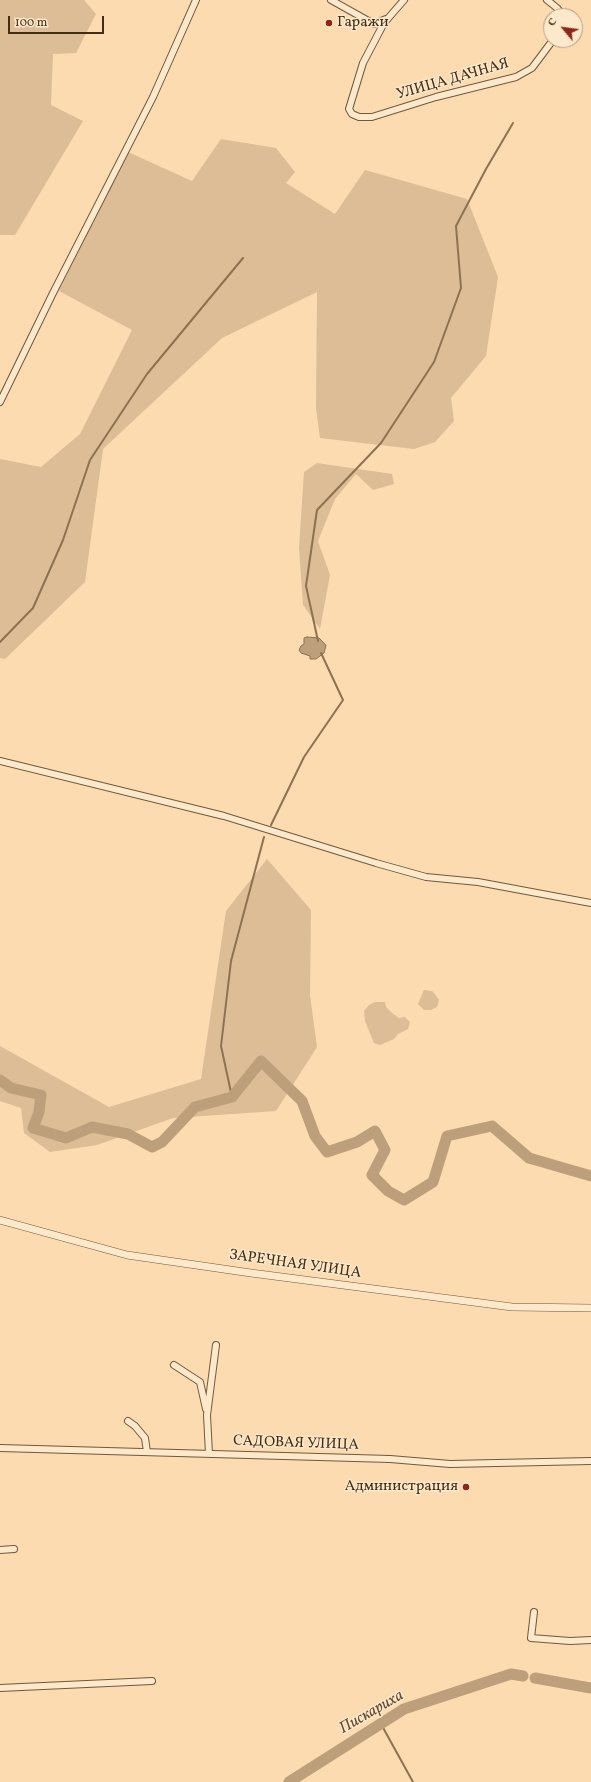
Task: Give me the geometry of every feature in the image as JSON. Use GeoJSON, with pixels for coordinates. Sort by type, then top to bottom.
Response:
{"type":"FeatureCollection","features":[{"type":"Feature","properties":{"kind":"street"},"geometry":{"type":"LineString","coordinates":[[0,402],[152,97],[196,0]]}},
{"type":"Feature","properties":{"kind":"street"},"geometry":{"type":"LineString","coordinates":[[331,0],[374,24],[383,21],[404,0]]}},
{"type":"Feature","properties":{"kind":"street"},"geometry":{"type":"LineString","coordinates":[[547,0],[557,8]]}},
{"type":"Feature","properties":{"kind":"street","name":"УЛИЦА ДАЧНАЯ"},"geometry":{"type":"LineString","coordinates":[[392,12],[384,23],[363,63],[349,109],[352,114],[359,117],[372,117],[436,97],[516,77],[532,68],[547,48]]}},
{"type":"Feature","properties":{"kind":"street"},"geometry":{"type":"LineString","coordinates":[[0,760],[224,816],[426,877],[478,882],[591,903]]}},
{"type":"Feature","properties":{"kind":"street","name":"ЗАРЕЧНАЯ УЛИЦА"},"geometry":{"type":"LineString","coordinates":[[0,1220],[126,1255],[250,1273],[512,1307],[591,1308]]}},
{"type":"Feature","properties":{"kind":"street"},"geometry":{"type":"LineString","coordinates":[[207,1415],[216,1345]]}},
{"type":"Feature","properties":{"kind":"street"},"geometry":{"type":"LineString","coordinates":[[174,1365],[200,1382],[207,1415],[209,1454]]}},
{"type":"Feature","properties":{"kind":"street"},"geometry":{"type":"LineString","coordinates":[[128,1421],[135,1426],[144,1438],[147,1452]]}},
{"type":"Feature","properties":{"kind":"street","name":"САДОВАЯ УЛИЦА"},"geometry":{"type":"LineString","coordinates":[[0,1448],[390,1459],[450,1464],[591,1461]]}},
{"type":"Feature","properties":{"kind":"street"},"geometry":{"type":"LineString","coordinates":[[0,1550],[14,1549]]}},
{"type":"Feature","properties":{"kind":"street"},"geometry":{"type":"LineString","coordinates":[[534,1612],[531,1638],[570,1641],[591,1640]]}},
{"type":"Feature","properties":{"kind":"street"},"geometry":{"type":"LineString","coordinates":[[0,1688],[152,1680]]}},
{"type":"Feature","properties":{"kind":"shaded area"},"geometry":{"type":"Polygon","coordinates":[[[0,0],[84,0],[96,14],[76,53],[53,54],[51,105],[83,121],[15,235],[0,235],[0,0]]]}},
{"type":"Feature","properties":{"kind":"shaded area"},"geometry":{"type":"Polygon","coordinates":[[[221,139],[276,148],[295,172],[286,183],[335,214],[365,170],[467,199],[498,277],[486,356],[451,398],[454,421],[435,442],[414,449],[320,438],[316,408],[317,292],[222,338],[103,449],[85,582],[5,659],[0,658],[0,459],[41,467],[80,434],[132,330],[59,291],[128,152],[192,181],[221,139]]]}},
{"type":"Feature","properties":{"kind":"shaded area"},"geometry":{"type":"Polygon","coordinates":[[[317,463],[392,474],[394,484],[373,490],[356,474],[335,499],[318,541],[330,575],[320,629],[303,605],[299,548],[304,472],[317,463]]]}},
{"type":"Feature","properties":{"kind":"shaded area"},"geometry":{"type":"Polygon","coordinates":[[[304,638],[319,638],[326,645],[324,653],[316,659],[310,659],[310,656],[301,653],[299,650],[304,644],[304,638]]]}},
{"type":"Feature","properties":{"kind":"shaded area"},"geometry":{"type":"Polygon","coordinates":[[[267,859],[311,910],[310,995],[317,1047],[276,1111],[173,1118],[97,1145],[50,1152],[24,1133],[21,1108],[0,1101],[0,1046],[109,1107],[201,1079],[226,911],[267,859]]]}},
{"type":"Feature","properties":{"kind":"shaded area"},"geometry":{"type":"Polygon","coordinates":[[[424,990],[432,991],[434,993],[439,1000],[437,1007],[431,1010],[424,1010],[418,1004],[424,990]]]}},
{"type":"Feature","properties":{"kind":"shaded area"},"geometry":{"type":"Polygon","coordinates":[[[375,1002],[385,1002],[386,1007],[392,1013],[399,1018],[405,1017],[410,1022],[408,1029],[398,1034],[394,1039],[380,1045],[374,1043],[365,1021],[364,1011],[369,1005],[375,1002]]]}},
{"type":"Feature","properties":{"kind":"waterway"},"geometry":{"type":"LineString","coordinates":[[318,641],[306,586],[317,510],[381,443],[434,362],[461,288],[456,226],[486,169],[513,123]]}},
{"type":"Feature","properties":{"kind":"waterway"},"geometry":{"type":"LineString","coordinates":[[0,642],[33,608],[63,540],[90,460],[147,374],[243,258]]}},
{"type":"Feature","properties":{"kind":"waterway"},"geometry":{"type":"LineString","coordinates":[[271,825],[304,757],[343,700],[321,653]]}},
{"type":"Feature","properties":{"kind":"waterway"},"geometry":{"type":"LineString","coordinates":[[232,1097],[221,1046],[231,961],[264,837]]}},
{"type":"Feature","properties":{"kind":"waterway"},"geometry":{"type":"LineString","coordinates":[[0,1080],[11,1088],[41,1095],[39,1112],[33,1128],[66,1138],[92,1127],[128,1134],[152,1147],[162,1142],[195,1107],[232,1097],[261,1061],[302,1101],[315,1136],[327,1152],[357,1142],[375,1131],[385,1150],[372,1175],[388,1191],[404,1200],[433,1182],[447,1136],[492,1126],[529,1158],[591,1176]]}},
{"type":"Feature","properties":{"kind":"waterway","name":"Пискариха"},"geometry":{"type":"LineString","coordinates":[[289,1782],[404,1709],[511,1674],[523,1676]]}},
{"type":"Feature","properties":{"kind":"waterway","name":"Пискариха"},"geometry":{"type":"LineString","coordinates":[[535,1678],[591,1688]]}},
{"type":"Feature","properties":{"kind":"waterway"},"geometry":{"type":"LineString","coordinates":[[381,1724],[413,1782]]}},
{"type":"Feature","properties":{"kind":"place","name":"Гаражи"},"geometry":{"type":"Point","coordinates":[329,23]}},
{"type":"Feature","properties":{"kind":"place","name":"Администрация"},"geometry":{"type":"Point","coordinates":[466,1487]}}]}
